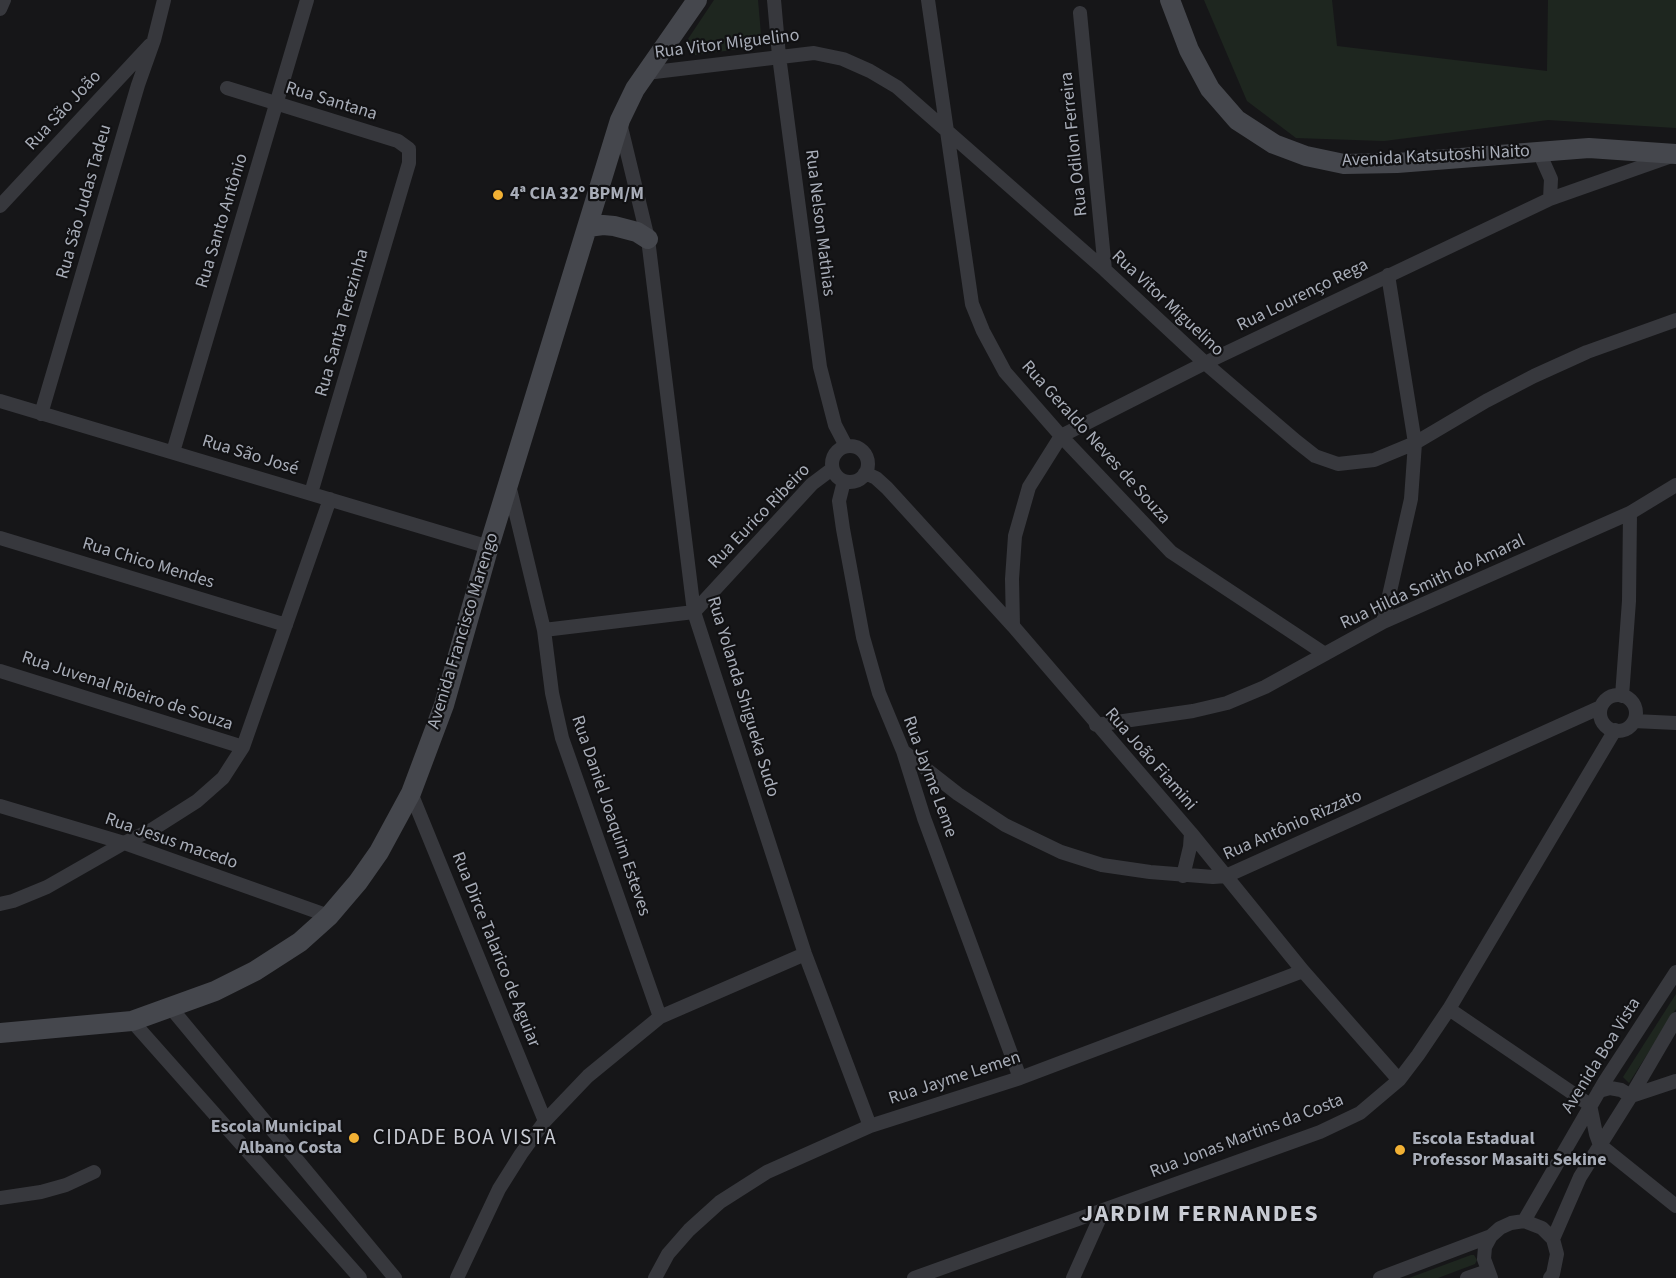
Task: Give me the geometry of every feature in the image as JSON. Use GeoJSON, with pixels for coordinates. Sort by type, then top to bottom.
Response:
{"type":"FeatureCollection","features":[{"type":"Feature","properties":{"kind":"main road","name":"Avenida Francisco Marengo"},"geometry":{"type":"LineString","coordinates":[[0,1033],[132,1020],[215,991],[255,971],[300,942],[329,916],[358,882],[379,852],[411,793],[444,705],[489,546],[620,120],[634,89],[697,0]]}},
{"type":"Feature","properties":{"kind":"main road","name":"Avenida Katsutoshi Naito"},"geometry":{"type":"LineString","coordinates":[[1170,0],[1189,50],[1210,88],[1237,120],[1274,144],[1306,156],[1344,164],[1397,163],[1589,148],[1676,154]]}},
{"type":"Feature","properties":{"kind":"main road"},"geometry":{"type":"LineString","coordinates":[[588,226],[614,226],[638,232],[648,238]]}},
{"type":"Feature","properties":{"kind":"street"},"geometry":{"type":"LineString","coordinates":[[0,9],[4,0]]}},
{"type":"Feature","properties":{"kind":"street","name":"Rua São Judas Tadeu"},"geometry":{"type":"LineString","coordinates":[[41,414],[138,85],[154,40],[164,0]]}},
{"type":"Feature","properties":{"kind":"street","name":"Rua Santo Antônio"},"geometry":{"type":"LineString","coordinates":[[173,452],[307,0]]}},
{"type":"Feature","properties":{"kind":"street","name":"Rua Nelson Mathias"},"geometry":{"type":"LineString","coordinates":[[774,0],[779,56],[820,367],[834,425],[846,446]]}},
{"type":"Feature","properties":{"kind":"street","name":"Rua Geraldo Neves de Souza"},"geometry":{"type":"LineString","coordinates":[[928,0],[972,304],[983,331],[1005,372],[1061,436],[1171,552],[1325,654]]}},
{"type":"Feature","properties":{"kind":"street","name":"Rua Odilon Ferreira"},"geometry":{"type":"LineString","coordinates":[[1080,14],[1105,270]]}},
{"type":"Feature","properties":{"kind":"street","name":"Rua São João"},"geometry":{"type":"LineString","coordinates":[[0,206],[154,40]]}},
{"type":"Feature","properties":{"kind":"street","name":"Rua Vitor Miguelino"},"geometry":{"type":"LineString","coordinates":[[646,73],[814,53],[843,59],[870,70],[897,87],[1105,270],[1205,363],[1316,456],[1338,464],[1374,460],[1415,443],[1486,401],[1545,371],[1587,352],[1676,320]]}},
{"type":"Feature","properties":{"kind":"street","name":"Rua Santana"},"geometry":{"type":"LineString","coordinates":[[227,88],[398,141],[408,149],[409,163]]}},
{"type":"Feature","properties":{"kind":"street","name":"Rua Yolanda Shigueka Sudo"},"geometry":{"type":"LineString","coordinates":[[620,120],[648,238],[694,612],[805,954],[870,1126]]}},
{"type":"Feature","properties":{"kind":"street"},"geometry":{"type":"LineString","coordinates":[[1539,152],[1551,179],[1550,199]]}},
{"type":"Feature","properties":{"kind":"street","name":"Rua Lourenço Rega"},"geometry":{"type":"LineString","coordinates":[[1061,436],[1205,363],[1550,199],[1676,154]]}},
{"type":"Feature","properties":{"kind":"street","name":"Rua Santa Terezinha"},"geometry":{"type":"LineString","coordinates":[[311,493],[409,163]]}},
{"type":"Feature","properties":{"kind":"street"},"geometry":{"type":"LineString","coordinates":[[1383,622],[1411,499],[1415,443],[1388,275]]}},
{"type":"Feature","properties":{"kind":"street","name":"Rua São José"},"geometry":{"type":"LineString","coordinates":[[0,401],[489,546]]}},
{"type":"Feature","properties":{"kind":"street"},"geometry":{"type":"LineString","coordinates":[[1013,626],[1012,579],[1015,536],[1029,487],[1061,436]]}},
{"type":"Feature","properties":{"kind":"street"},"geometry":{"type":"LineString","coordinates":[[846,446],[852,446],[862,452],[867,462],[865,473],[856,481],[844,481],[832,469],[833,458],[840,449],[846,446]]}},
{"type":"Feature","properties":{"kind":"street","name":"Rua Eurico Ribeiro"},"geometry":{"type":"LineString","coordinates":[[694,612],[812,484],[832,469]]}},
{"type":"Feature","properties":{"kind":"street","name":"Rua João Fiamini"},"geometry":{"type":"LineString","coordinates":[[865,473],[876,478],[887,488],[1013,626],[1399,1080]]}},
{"type":"Feature","properties":{"kind":"street","name":"Rua Jayme Leme"},"geometry":{"type":"LineString","coordinates":[[844,481],[839,501],[863,638],[879,693],[903,751],[924,818],[1020,1078]]}},
{"type":"Feature","properties":{"kind":"street","name":"Rua Daniel Joaquim Esteves"},"geometry":{"type":"LineString","coordinates":[[508,483],[544,630],[552,693],[562,738],[660,1017]]}},
{"type":"Feature","properties":{"kind":"street","name":"Rua Hilda Smith do Amaral"},"geometry":{"type":"LineString","coordinates":[[1096,725],[1193,711],[1227,703],[1265,687],[1383,622],[1630,513],[1676,485]]}},
{"type":"Feature","properties":{"kind":"street"},"geometry":{"type":"LineString","coordinates":[[0,904],[47,887],[153,829],[197,801],[223,778],[243,747],[330,499]]}},
{"type":"Feature","properties":{"kind":"street"},"geometry":{"type":"LineString","coordinates":[[1623,696],[1629,601],[1630,513]]}},
{"type":"Feature","properties":{"kind":"street","name":"Rua Chico Mendes"},"geometry":{"type":"LineString","coordinates":[[0,538],[286,625]]}},
{"type":"Feature","properties":{"kind":"street"},"geometry":{"type":"LineString","coordinates":[[544,630],[694,612]]}},
{"type":"Feature","properties":{"kind":"street","name":"Rua Juvenal Ribeiro de Souza"},"geometry":{"type":"LineString","coordinates":[[0,670],[243,747]]}},
{"type":"Feature","properties":{"kind":"street"},"geometry":{"type":"LineString","coordinates":[[1634,721],[1635,708],[1629,699],[1623,696],[1612,696],[1601,707],[1602,722],[1610,729],[1624,729],[1634,721],[1676,723]]}},
{"type":"Feature","properties":{"kind":"street","name":"Rua Antônio Rizzato"},"geometry":{"type":"LineString","coordinates":[[903,751],[958,794],[1005,825],[1061,852],[1102,865],[1183,876],[1226,876],[1601,707]]}},
{"type":"Feature","properties":{"kind":"street","name":"Rua Jonas Martins da Costa"},"geometry":{"type":"LineString","coordinates":[[914,1278],[1320,1132],[1360,1113],[1399,1080],[1449,1009],[1615,730]]}},
{"type":"Feature","properties":{"kind":"street","name":"Rua Dirce Talarico de Aguiar"},"geometry":{"type":"LineString","coordinates":[[411,793],[545,1122]]}},
{"type":"Feature","properties":{"kind":"street","name":"Rua Jesus macedo"},"geometry":{"type":"LineString","coordinates":[[0,806],[124,843],[329,916]]}},
{"type":"Feature","properties":{"kind":"street"},"geometry":{"type":"LineString","coordinates":[[1183,876],[1191,833]]}},
{"type":"Feature","properties":{"kind":"street"},"geometry":{"type":"LineString","coordinates":[[457,1278],[499,1190],[521,1154],[545,1122],[588,1076],[660,1017],[805,954]]}},
{"type":"Feature","properties":{"kind":"street","name":"Rua Jayme Lemen"},"geometry":{"type":"LineString","coordinates":[[655,1278],[668,1254],[720,1202],[767,1172],[870,1126],[1020,1078],[1304,971]]}},
{"type":"Feature","properties":{"kind":"street","name":"Avenida Boa Vista"},"geometry":{"type":"LineString","coordinates":[[1524,1221],[1590,1105],[1676,972]]}},
{"type":"Feature","properties":{"kind":"street"},"geometry":{"type":"LineString","coordinates":[[171,1008],[395,1278]]}},
{"type":"Feature","properties":{"kind":"street"},"geometry":{"type":"LineString","coordinates":[[1449,1009],[1590,1105],[1600,1145],[1676,1206]]}},
{"type":"Feature","properties":{"kind":"street"},"geometry":{"type":"LineString","coordinates":[[1553,1239],[1580,1177],[1676,1019]]}},
{"type":"Feature","properties":{"kind":"street"},"geometry":{"type":"LineString","coordinates":[[132,1020],[360,1278]]}},
{"type":"Feature","properties":{"kind":"street"},"geometry":{"type":"LineString","coordinates":[[1599,1091],[1610,1088],[1621,1090],[1631,1096],[1676,1081]]}},
{"type":"Feature","properties":{"kind":"street"},"geometry":{"type":"LineString","coordinates":[[0,1198],[41,1192],[66,1185],[94,1172]]}},
{"type":"Feature","properties":{"kind":"street"},"geometry":{"type":"LineString","coordinates":[[1073,1278],[1103,1211]]}},
{"type":"Feature","properties":{"kind":"street"},"geometry":{"type":"LineString","coordinates":[[1467,1278],[1488,1276],[1484,1259],[1485,1247],[1491,1236],[1511,1222],[1524,1221],[1542,1228],[1553,1239],[1557,1254],[1553,1275]]}},
{"type":"Feature","properties":{"kind":"street"},"geometry":{"type":"LineString","coordinates":[[1380,1278],[1491,1236]]}},
{"type":"Feature","properties":{"kind":"shaded area"},"geometry":{"type":"Polygon","coordinates":[[[714,0],[758,0],[762,46],[695,55],[688,39],[714,0]]]}},
{"type":"Feature","properties":{"kind":"shaded area"},"geometry":{"type":"Polygon","coordinates":[[[1204,0],[1332,0],[1337,46],[1547,71],[1548,0],[1676,0],[1676,128],[1548,120],[1384,141],[1296,138],[1247,101],[1204,0]]]}},
{"type":"Feature","properties":{"kind":"shaded area"},"geometry":{"type":"Polygon","coordinates":[[[1676,994],[1676,1009],[1629,1083],[1623,1077],[1676,994]]]}},
{"type":"Feature","properties":{"kind":"shaded area"},"geometry":{"type":"Polygon","coordinates":[[[1474,1255],[1477,1260],[1475,1264],[1438,1278],[1409,1278],[1474,1255]]]}},
{"type":"Feature","properties":{"kind":"place","name":"4ª CIA 32º BPM/M"},"geometry":{"type":"Point","coordinates":[498,195]}},
{"type":"Feature","properties":{"kind":"place","name":"Escola Municipal Albano Costa"},"geometry":{"type":"Point","coordinates":[354,1138]}},
{"type":"Feature","properties":{"kind":"place","name":"Escola Estadual Professor Masaiti Sekine"},"geometry":{"type":"Point","coordinates":[1400,1150]}},
{"type":"Feature","properties":{"kind":"district","name":"CIDADE BOA VISTA"},"geometry":{"type":"Point","coordinates":[465,1139]}},
{"type":"Feature","properties":{"kind":"district","name":"JARDIM FERNANDES"},"geometry":{"type":"Point","coordinates":[1200,1216]}}]}
